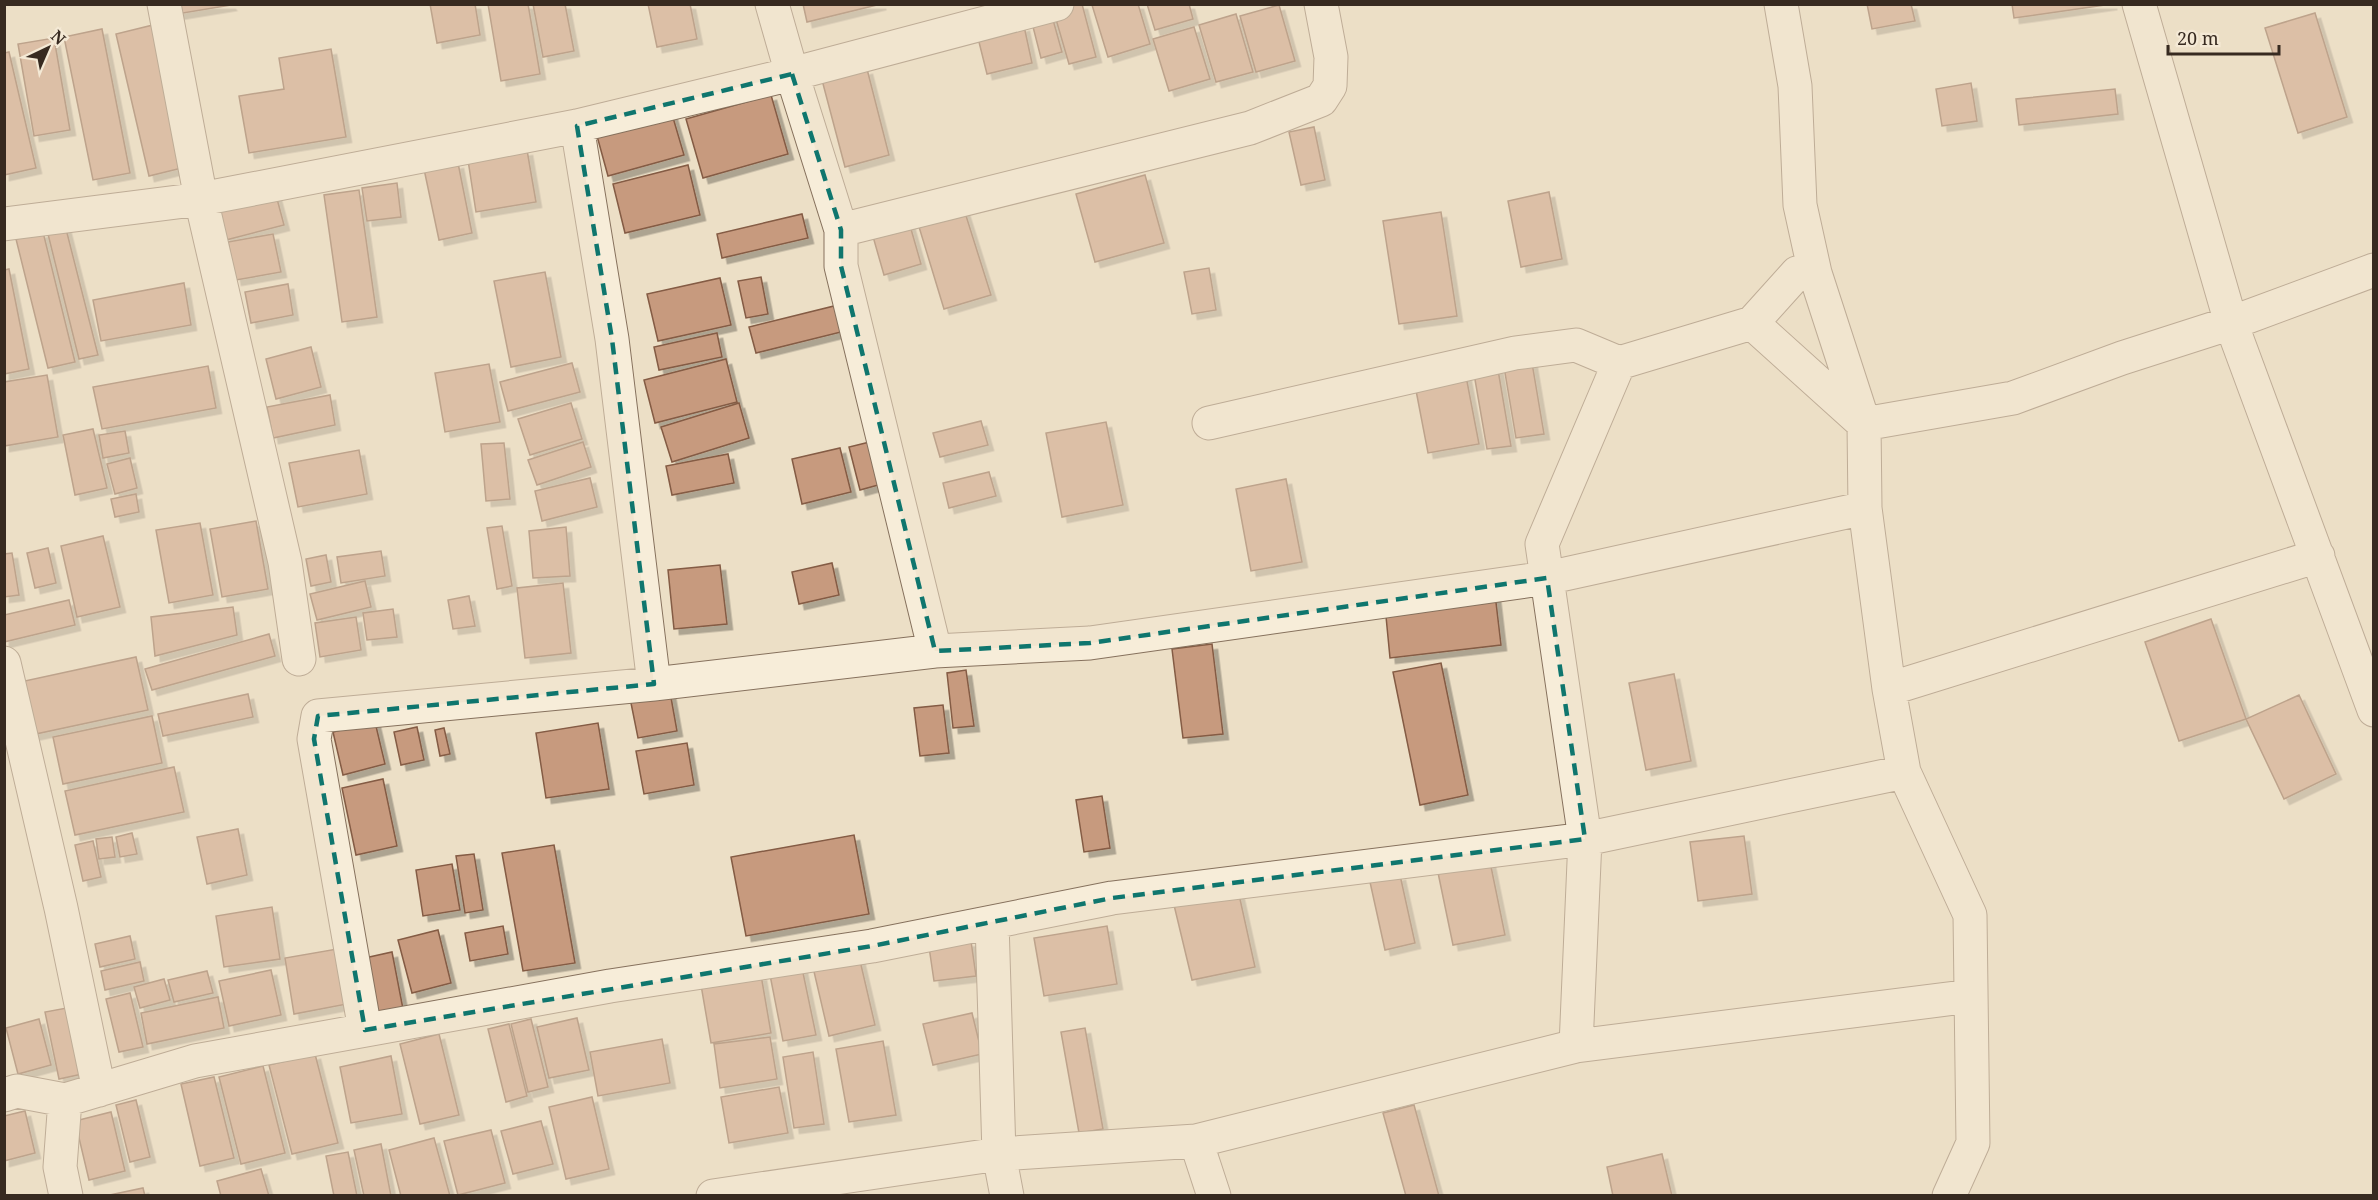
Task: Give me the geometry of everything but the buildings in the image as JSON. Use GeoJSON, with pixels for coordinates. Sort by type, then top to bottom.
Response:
{"type":"FeatureCollection","features":[{"type":"Feature","properties":{"kind":"street"},"geometry":{"type":"LineString","coordinates":[[164,4],[201,199],[285,562],[298,659]]}},
{"type":"Feature","properties":{"kind":"street"},"geometry":{"type":"LineString","coordinates":[[772,4],[841,230],[841,266],[935,651]]}},
{"type":"Feature","properties":{"kind":"street"},"geometry":{"type":"LineString","coordinates":[[4,225],[201,199],[577,126],[792,74],[1057,4]]}},
{"type":"Feature","properties":{"kind":"street"},"geometry":{"type":"LineString","coordinates":[[841,230],[1250,128],[1322,100],[1330,86],[1331,57],[1322,4]]}},
{"type":"Feature","properties":{"kind":"street"},"geometry":{"type":"LineString","coordinates":[[1781,4],[1795,86],[1800,205],[1815,273],[1864,424],[1865,508],[1889,689],[1904,772],[1970,915],[1973,1143],[1950,1196]]}},
{"type":"Feature","properties":{"kind":"street"},"geometry":{"type":"LineString","coordinates":[[2139,4],[2231,323],[2373,710]]}},
{"type":"Feature","properties":{"kind":"street"},"geometry":{"type":"LineString","coordinates":[[577,126],[612,339],[654,684]]}},
{"type":"Feature","properties":{"kind":"street"},"geometry":{"type":"LineString","coordinates":[[1864,424],[2013,398],[2122,358],[2231,323],[2373,270]]}},
{"type":"Feature","properties":{"kind":"street"},"geometry":{"type":"LineString","coordinates":[[1209,423],[1515,353],[1576,345],[1619,363],[1752,323],[1797,273],[1815,273]]}},
{"type":"Feature","properties":{"kind":"street"},"geometry":{"type":"LineString","coordinates":[[1752,323],[1864,424]]}},
{"type":"Feature","properties":{"kind":"street"},"geometry":{"type":"LineString","coordinates":[[1576,1046],[1585,839],[1542,544],[1619,363]]}},
{"type":"Feature","properties":{"kind":"street"},"geometry":{"type":"LineString","coordinates":[[365,1030],[314,739],[318,716],[654,684],[935,651],[1090,643],[1547,578],[1865,508]]}},
{"type":"Feature","properties":{"kind":"street"},"geometry":{"type":"LineString","coordinates":[[1889,689],[2318,556]]}},
{"type":"Feature","properties":{"kind":"street"},"geometry":{"type":"LineString","coordinates":[[4,663],[62,908],[99,1090]]}},
{"type":"Feature","properties":{"kind":"street"},"geometry":{"type":"LineString","coordinates":[[4,1095],[16,1091],[65,1100],[195,1061],[610,986],[872,946],[1112,898],[1585,839],[1904,772]]}},
{"type":"Feature","properties":{"kind":"street"},"geometry":{"type":"LineString","coordinates":[[992,922],[999,1154],[1006,1196]]}},
{"type":"Feature","properties":{"kind":"street"},"geometry":{"type":"LineString","coordinates":[[713,1196],[999,1154],[1196,1141],[1576,1046],[1971,996]]}},
{"type":"Feature","properties":{"kind":"street"},"geometry":{"type":"LineString","coordinates":[[65,1100],[60,1167],[66,1196]]}},
{"type":"Feature","properties":{"kind":"street"},"geometry":{"type":"LineString","coordinates":[[1196,1141],[1214,1196]]}},
{"type":"Feature","properties":{"kind":"highlighted area"},"geometry":{"type":"Polygon","coordinates":[[[792,74],[841,230],[841,266],[935,651],[1090,643],[1547,578],[1585,839],[1112,898],[872,946],[365,1030],[314,739],[318,716],[654,684],[612,339],[577,126],[792,74]]]}}]}
